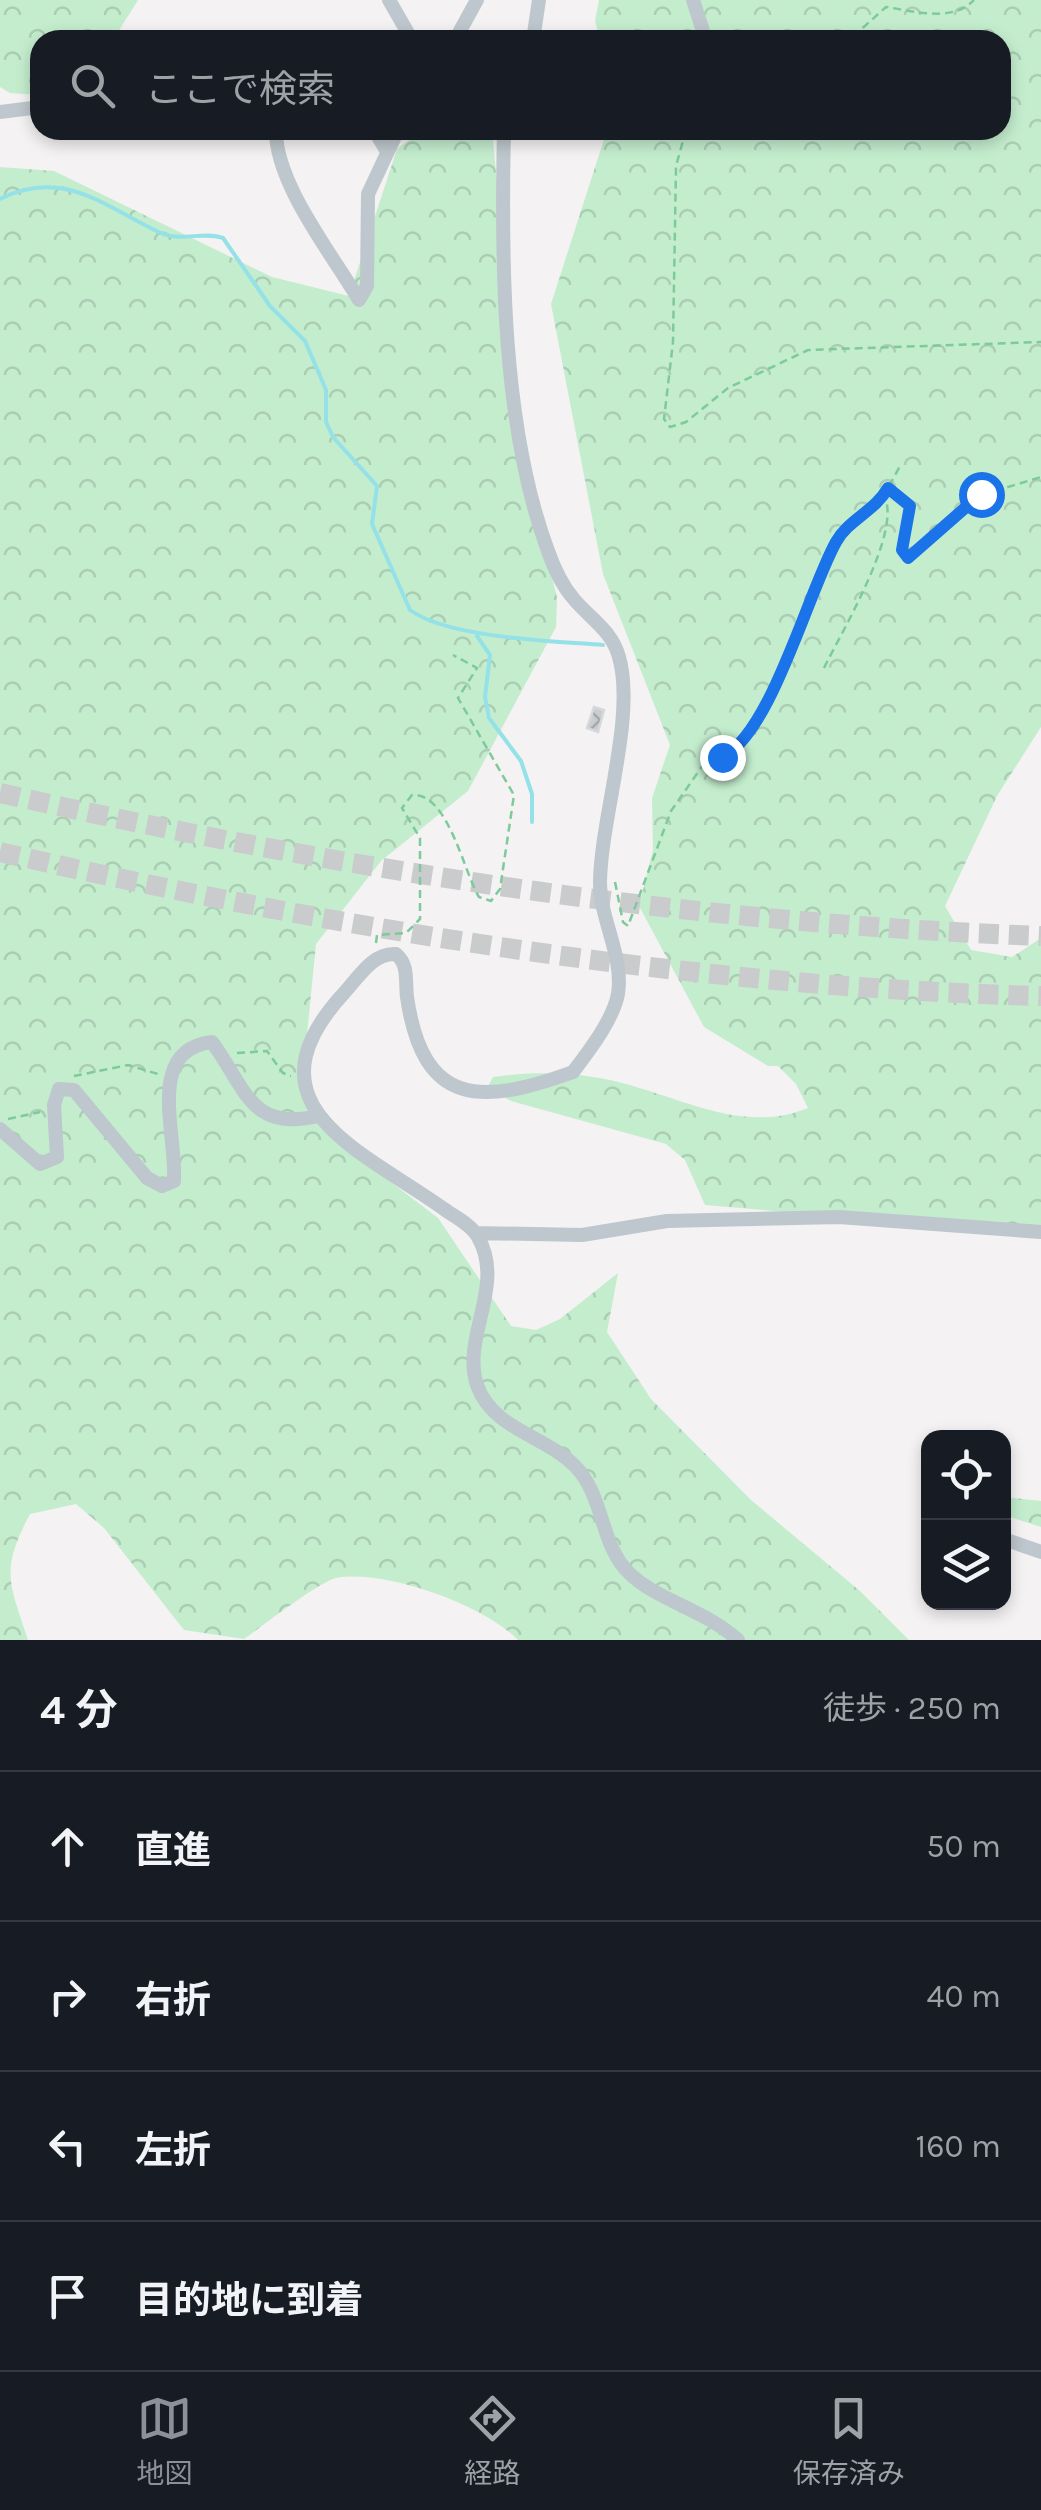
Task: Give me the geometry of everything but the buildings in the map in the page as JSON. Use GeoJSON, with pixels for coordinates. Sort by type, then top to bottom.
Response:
{"type":"FeatureCollection","features":[{"type":"Feature","properties":{"kind":"street"},"geometry":{"type":"LineString","coordinates":[[388,0],[406,30]]}},
{"type":"Feature","properties":{"kind":"street"},"geometry":{"type":"LineString","coordinates":[[460,30],[476,0]]}},
{"type":"Feature","properties":{"kind":"street"},"geometry":{"type":"LineString","coordinates":[[534,30],[539,0]]}},
{"type":"Feature","properties":{"kind":"street"},"geometry":{"type":"LineString","coordinates":[[693,0],[703,30]]}},
{"type":"Feature","properties":{"kind":"street"},"geometry":{"type":"LineString","coordinates":[[0,112],[30,108]]}},
{"type":"Feature","properties":{"kind":"street"},"geometry":{"type":"LineString","coordinates":[[277,140],[278,157],[359,300],[367,286],[368,194],[392,140]]}},
{"type":"Feature","properties":{"kind":"street"},"geometry":{"type":"LineString","coordinates":[[380,140],[386,150]]}},
{"type":"Feature","properties":{"kind":"street"},"geometry":{"type":"LineString","coordinates":[[504,140],[513,368],[534,514],[556,572],[573,598],[608,632],[619,656],[624,695],[606,806],[600,892],[619,978],[617,999],[573,1072],[482,1094],[461,1090],[432,1070],[418,1046],[405,964],[396,954],[375,960],[322,1018],[302,1062],[302,1080],[318,1116],[337,1139],[476,1233],[582,1235],[650,1222],[839,1217],[1041,1232]]}},
{"type":"Feature","properties":{"kind":"street"},"geometry":{"type":"LineString","coordinates":[[0,1129],[40,1164],[57,1158],[54,1104],[59,1089],[74,1090],[147,1178],[162,1186],[174,1182],[169,1078],[176,1058],[191,1045],[212,1042],[256,1110],[290,1122],[318,1116]]}},
{"type":"Feature","properties":{"kind":"street"},"geometry":{"type":"LineString","coordinates":[[476,1233],[489,1271],[473,1362],[482,1398],[512,1425],[572,1462],[582,1474],[616,1556],[629,1574],[714,1618],[738,1640]]}},
{"type":"Feature","properties":{"kind":"street"},"geometry":{"type":"LineString","coordinates":[[1011,1541],[1041,1552]]}},
{"type":"Feature","properties":{"kind":"path"},"geometry":{"type":"LineString","coordinates":[[860,30],[886,7],[941,14],[966,8],[974,0]]}},
{"type":"Feature","properties":{"kind":"path"},"geometry":{"type":"LineString","coordinates":[[683,140],[676,166],[674,342],[664,419],[670,427],[686,422],[728,388],[795,353],[828,348],[1041,342]]}},
{"type":"Feature","properties":{"kind":"path"},"geometry":{"type":"LineString","coordinates":[[613,870],[623,922],[628,926],[670,811],[703,765],[743,742],[794,646],[820,572],[838,537],[884,496],[900,466]]}},
{"type":"Feature","properties":{"kind":"path"},"geometry":{"type":"LineString","coordinates":[[888,488],[910,506],[902,550],[908,558],[972,498],[1041,477]]}},
{"type":"Feature","properties":{"kind":"path"},"geometry":{"type":"LineString","coordinates":[[824,668],[870,576],[890,512],[884,496]]}},
{"type":"Feature","properties":{"kind":"path"},"geometry":{"type":"LineString","coordinates":[[375,960],[377,935],[406,934],[420,919],[420,838],[402,808],[407,798],[421,794],[440,816],[454,836],[479,897],[492,900],[500,889],[514,795],[458,698],[478,668],[453,655]]}},
{"type":"Feature","properties":{"kind":"path"},"geometry":{"type":"LineString","coordinates":[[221,1054],[267,1051],[283,1073],[302,1080]]}},
{"type":"Feature","properties":{"kind":"green space"},"geometry":{"type":"Polygon","coordinates":[[[0,0],[138,0],[119,30],[30,30],[30,94],[10,93],[0,87],[0,0]]]}},
{"type":"Feature","properties":{"kind":"green space"},"geometry":{"type":"Polygon","coordinates":[[[599,0],[1041,0],[1041,727],[997,796],[945,906],[971,950],[1012,957],[1041,938],[1041,1234],[705,1205],[685,1160],[666,1144],[511,1101],[487,1088],[493,1077],[558,1074],[622,1083],[738,1116],[784,1115],[808,1108],[796,1084],[778,1066],[768,1066],[704,1027],[639,906],[653,850],[652,798],[670,745],[603,574],[551,304],[604,140],[1011,140],[1011,30],[597,30],[599,0]]]}},
{"type":"Feature","properties":{"kind":"green space"},"geometry":{"type":"Polygon","coordinates":[[[409,140],[493,140],[524,467],[557,597],[556,627],[468,791],[381,861],[316,944],[306,1045],[314,1096],[337,1141],[438,1218],[511,1326],[536,1330],[560,1319],[618,1273],[607,1332],[651,1399],[751,1500],[860,1591],[909,1640],[518,1640],[482,1614],[433,1592],[356,1577],[328,1581],[244,1639],[184,1630],[104,1528],[76,1504],[30,1514],[11,1563],[12,1589],[28,1640],[0,1640],[0,167],[54,171],[272,277],[349,296],[397,149],[409,140]]]}},
{"type":"Feature","properties":{"kind":"green space"},"geometry":{"type":"Polygon","coordinates":[[[1011,1498],[1041,1501],[1041,1527],[1011,1517],[1011,1498]]]}},
{"type":"Feature","properties":{"kind":"waterway"},"geometry":{"type":"LineString","coordinates":[[0,199],[23,190],[64,189],[102,202],[169,236],[223,238],[270,306],[305,341],[326,390],[326,422],[333,437],[377,486],[372,524],[410,610],[449,627],[475,632],[603,645]]}},
{"type":"Feature","properties":{"kind":"waterway"},"geometry":{"type":"LineString","coordinates":[[477,636],[490,655],[485,697],[489,718],[521,761],[532,794],[532,822]]}},
{"type":"Feature","properties":{"kind":"tunnel"},"geometry":{"type":"LineString","coordinates":[[0,793],[257,846],[517,889],[779,919],[1041,936]]}},
{"type":"Feature","properties":{"kind":"tunnel"},"geometry":{"type":"LineString","coordinates":[[0,852],[256,906],[517,950],[780,981],[1041,996]]}},
{"type":"Feature","properties":{"kind":"route"},"geometry":{"type":"LineString","coordinates":[[722,757],[743,742],[794,646],[820,572],[838,537],[880,504],[888,488],[910,506],[902,550],[902,556],[908,558],[936,528],[981,494]]}}]}
